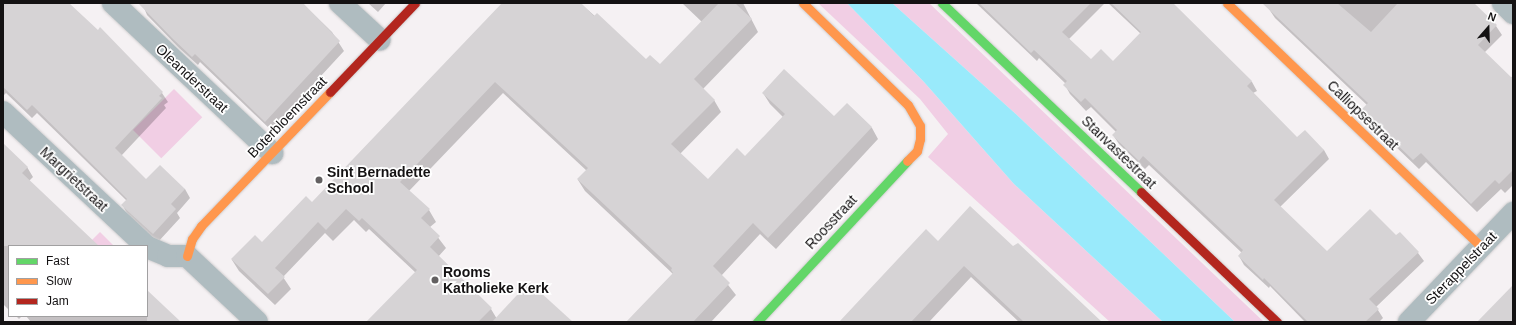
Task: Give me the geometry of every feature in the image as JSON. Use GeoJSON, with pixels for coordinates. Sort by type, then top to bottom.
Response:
{"type":"FeatureCollection","features":[{"type":"Feature","properties":{"kind":"street","name":"Oleanderstraat"},"geometry":{"type":"LineString","coordinates":[[113,3],[272,154]]}},
{"type":"Feature","properties":{"kind":"street"},"geometry":{"type":"LineString","coordinates":[[340,3],[380,40]]}},
{"type":"Feature","properties":{"kind":"street","name":"Boterbloemstraat"},"geometry":{"type":"LineString","coordinates":[[187,256],[192,240],[201,226],[272,154],[415,3]]}},
{"type":"Feature","properties":{"kind":"street","name":"Roosstraat"},"geometry":{"type":"LineString","coordinates":[[757,322],[917,151],[920,139],[920,126],[908,105],[803,3]]}},
{"type":"Feature","properties":{"kind":"street","name":"Stanvastestraat"},"geometry":{"type":"LineString","coordinates":[[942,3],[1277,322]]}},
{"type":"Feature","properties":{"kind":"street","name":"Calliopsestraat"},"geometry":{"type":"LineString","coordinates":[[1227,3],[1480,246]]}},
{"type":"Feature","properties":{"kind":"street"},"geometry":{"type":"LineString","coordinates":[[1503,3],[1513,13]]}},
{"type":"Feature","properties":{"kind":"street","name":"Margrietstraat"},"geometry":{"type":"LineString","coordinates":[[3,112],[144,245]]}},
{"type":"Feature","properties":{"kind":"street","name":"Sterappelstraat"},"geometry":{"type":"LineString","coordinates":[[1409,322],[1513,213]]}},
{"type":"Feature","properties":{"kind":"street","name":"Margrietstraat"},"geometry":{"type":"LineString","coordinates":[[148,248],[168,256],[187,256]]}},
{"type":"Feature","properties":{"kind":"street"},"geometry":{"type":"LineString","coordinates":[[187,256],[257,322]]}},
{"type":"Feature","properties":{"kind":"shaded area"},"geometry":{"type":"Polygon","coordinates":[[[818,3],[847,3],[924,82],[1014,184],[1163,322],[1110,322],[928,157],[948,134],[920,99],[818,3]]]}},
{"type":"Feature","properties":{"kind":"shaded area"},"geometry":{"type":"Polygon","coordinates":[[[892,3],[929,3],[1264,322],[1235,322],[1019,117],[892,3]]]}},
{"type":"Feature","properties":{"kind":"shaded area"},"geometry":{"type":"Polygon","coordinates":[[[174,89],[202,117],[161,158],[133,130],[174,89]]]}},
{"type":"Feature","properties":{"kind":"shaded area"},"geometry":{"type":"Polygon","coordinates":[[[100,232],[113,245],[87,245],[100,232]]]}},
{"type":"Feature","properties":{"kind":"water"},"geometry":{"type":"Polygon","coordinates":[[[847,3],[892,3],[1019,117],[1235,322],[1163,322],[1014,184],[924,82],[847,3]]]}},
{"type":"Feature","properties":{"kind":"building"},"geometry":{"type":"Polygon","coordinates":[[[3,3],[69,3],[98,30],[100,27],[163,92],[159,96],[162,98],[115,148],[146,179],[160,165],[185,189],[171,204],[176,209],[153,234],[121,205],[127,199],[32,105],[27,110],[3,87],[3,3]]]}},
{"type":"Feature","properties":{"kind":"building"},"geometry":{"type":"Polygon","coordinates":[[[138,3],[303,3],[340,41],[265,122],[195,54],[192,57],[138,3]]]}},
{"type":"Feature","properties":{"kind":"building"},"geometry":{"type":"Polygon","coordinates":[[[502,3],[581,3],[594,16],[597,13],[646,59],[650,55],[660,64],[719,3],[735,3],[752,19],[694,79],[715,100],[671,144],[708,179],[737,148],[745,156],[785,114],[762,93],[784,69],[834,116],[847,103],[872,127],[768,238],[753,223],[713,266],[730,283],[693,322],[626,322],[673,273],[671,270],[672,268],[577,179],[588,168],[495,82],[400,182],[430,209],[421,218],[440,236],[430,247],[492,308],[478,322],[366,322],[417,270],[362,218],[359,221],[346,209],[326,230],[318,222],[275,268],[285,277],[268,294],[231,259],[255,235],[262,242],[306,196],[312,202],[502,3]]]}},
{"type":"Feature","properties":{"kind":"building"},"geometry":{"type":"Polygon","coordinates":[[[979,3],[1091,3],[1062,32],[1091,59],[1101,49],[1113,61],[1141,32],[1111,3],[1173,3],[1252,81],[1247,86],[1297,137],[1305,130],[1324,150],[1274,200],[1327,251],[1370,209],[1396,235],[1400,232],[1419,252],[1369,299],[1379,309],[1365,322],[1308,322],[1264,278],[1263,280],[1238,256],[1243,250],[1143,156],[1139,161],[1112,135],[1117,130],[1085,98],[1081,102],[1063,85],[1067,81],[1034,50],[1031,53],[979,3]]]}},
{"type":"Feature","properties":{"kind":"building"},"geometry":{"type":"Polygon","coordinates":[[[1262,3],[1337,3],[1371,32],[1398,3],[1474,3],[1497,25],[1478,45],[1513,79],[1513,170],[1499,184],[1495,180],[1471,204],[1421,153],[1413,160],[1361,110],[1368,103],[1262,3]]]}},
{"type":"Feature","properties":{"kind":"building"},"geometry":{"type":"Polygon","coordinates":[[[3,143],[28,167],[22,173],[98,245],[3,246],[3,143]]]}},
{"type":"Feature","properties":{"kind":"building"},"geometry":{"type":"Polygon","coordinates":[[[970,206],[1013,246],[1018,243],[1102,322],[1024,322],[964,266],[911,322],[839,322],[926,229],[938,241],[970,206]]]}},
{"type":"Feature","properties":{"kind":"building"},"geometry":{"type":"Polygon","coordinates":[[[529,282],[573,322],[492,322],[529,282]]]}},
{"type":"Feature","properties":{"kind":"building"},"geometry":{"type":"Polygon","coordinates":[[[1513,285],[1513,322],[1477,322],[1513,285]]]}},
{"type":"Feature","properties":{"kind":"building"},"geometry":{"type":"Polygon","coordinates":[[[148,291],[181,322],[147,322],[148,291]]]}},
{"type":"Feature","properties":{"kind":"traffic: fast"},"geometry":{"type":"LineString","coordinates":[[942,3],[1141,192]]}},
{"type":"Feature","properties":{"kind":"traffic: fast"},"geometry":{"type":"LineString","coordinates":[[757,322],[907,161]]}},
{"type":"Feature","properties":{"kind":"traffic: slow"},"geometry":{"type":"LineString","coordinates":[[803,3],[908,105],[920,126],[920,139],[917,151],[907,161]]}},
{"type":"Feature","properties":{"kind":"traffic: slow"},"geometry":{"type":"LineString","coordinates":[[1227,3],[1480,246]]}},
{"type":"Feature","properties":{"kind":"traffic: slow"},"geometry":{"type":"LineString","coordinates":[[187,256],[192,239],[201,226],[330,92]]}},
{"type":"Feature","properties":{"kind":"traffic: jam"},"geometry":{"type":"LineString","coordinates":[[330,92],[415,3]]}},
{"type":"Feature","properties":{"kind":"traffic: jam"},"geometry":{"type":"LineString","coordinates":[[1141,192],[1277,322]]}},
{"type":"Feature","properties":{"kind":"place","name":"Sint Bernadette School"},"geometry":{"type":"Point","coordinates":[319,180]}},
{"type":"Feature","properties":{"kind":"place","name":"Rooms Katholieke Kerk"},"geometry":{"type":"Point","coordinates":[435,280]}}]}
